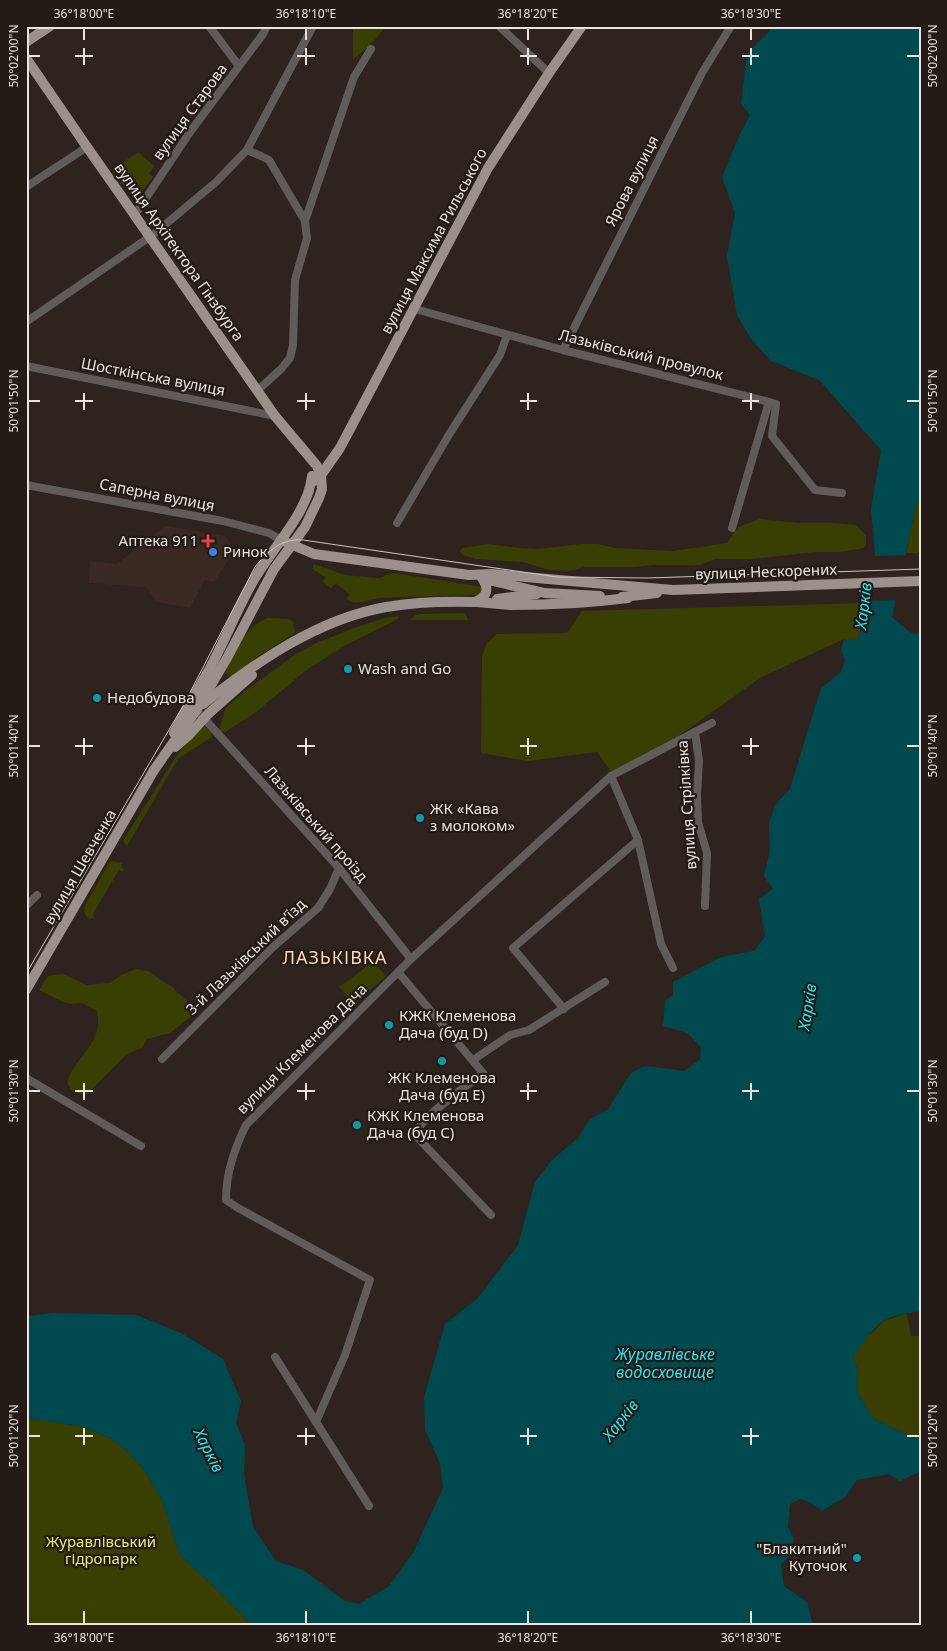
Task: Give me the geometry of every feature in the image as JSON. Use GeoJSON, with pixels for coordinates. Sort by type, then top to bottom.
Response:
{"type":"FeatureCollection","features":[{"type":"Feature","properties":{"kind":"main road"},"geometry":{"type":"LineString","coordinates":[[26,42],[50,26]]}},
{"type":"Feature","properties":{"kind":"main road","name":"вулиця Максима Рильського"},"geometry":{"type":"LineString","coordinates":[[311,483],[321,476],[340,448],[415,310],[488,168],[582,26]]}},
{"type":"Feature","properties":{"kind":"main road","name":"вулиця Архітектора Гінзбурга"},"geometry":{"type":"LineString","coordinates":[[26,58],[275,416],[311,460]]}},
{"type":"Feature","properties":{"kind":"main road"},"geometry":{"type":"LineString","coordinates":[[311,460],[321,476]]}},
{"type":"Feature","properties":{"kind":"main road"},"geometry":{"type":"LineString","coordinates":[[281,540],[308,493],[311,483],[311,460]]}},
{"type":"Feature","properties":{"kind":"main road","name":"вулиця Максима Рильського"},"geometry":{"type":"LineString","coordinates":[[292,546],[305,527],[319,498],[322,489],[321,476]]}},
{"type":"Feature","properties":{"kind":"main road","name":"вулиця Нескорених"},"geometry":{"type":"LineString","coordinates":[[281,540],[314,554],[471,575],[545,593],[628,598],[673,590]]}},
{"type":"Feature","properties":{"kind":"main road","name":"вулиця Шевченка"},"geometry":{"type":"LineString","coordinates":[[26,990],[161,759],[186,708],[209,670],[254,579],[281,540]]}},
{"type":"Feature","properties":{"kind":"main road","name":"вулиця Шевченка"},"geometry":{"type":"LineString","coordinates":[[161,759],[197,709],[274,569],[292,546]]}},
{"type":"Feature","properties":{"kind":"main road","name":"вулиця Нескорених"},"geometry":{"type":"LineString","coordinates":[[471,575],[492,574],[673,590],[921,581]]}},
{"type":"Feature","properties":{"kind":"main road"},"geometry":{"type":"LineString","coordinates":[[475,602],[482,599],[487,592],[482,578]]}},
{"type":"Feature","properties":{"kind":"main road"},"geometry":{"type":"LineString","coordinates":[[172,736],[197,709],[232,682],[280,651],[338,621],[372,610],[405,605],[475,602],[545,593],[628,587]]}},
{"type":"Feature","properties":{"kind":"main road"},"geometry":{"type":"LineString","coordinates":[[475,602],[510,605],[588,603],[628,598]]}},
{"type":"Feature","properties":{"kind":"main road"},"geometry":{"type":"LineString","coordinates":[[161,759],[189,735],[230,694],[280,651]]}},
{"type":"Feature","properties":{"kind":"main road"},"geometry":{"type":"LineString","coordinates":[[221,668],[223,677],[232,682]]}},
{"type":"Feature","properties":{"kind":"main road"},"geometry":{"type":"LineString","coordinates":[[197,709],[196,701],[209,670]]}},
{"type":"Feature","properties":{"kind":"street","name":"вулиця Старова"},"geometry":{"type":"LineString","coordinates":[[133,213],[138,210],[190,132],[239,66],[209,26]]}},
{"type":"Feature","properties":{"kind":"street"},"geometry":{"type":"LineString","coordinates":[[239,66],[263,34],[266,26]]}},
{"type":"Feature","properties":{"kind":"street"},"geometry":{"type":"LineString","coordinates":[[26,322],[150,237],[216,182],[247,150],[313,26]]}},
{"type":"Feature","properties":{"kind":"street"},"geometry":{"type":"LineString","coordinates":[[499,26],[549,74]]}},
{"type":"Feature","properties":{"kind":"street","name":"Ярова вулиця"},"geometry":{"type":"LineString","coordinates":[[563,350],[702,73],[731,26]]}},
{"type":"Feature","properties":{"kind":"street"},"geometry":{"type":"LineString","coordinates":[[305,220],[354,77],[372,49]]}},
{"type":"Feature","properties":{"kind":"street"},"geometry":{"type":"LineString","coordinates":[[26,187],[87,148]]}},
{"type":"Feature","properties":{"kind":"street"},"geometry":{"type":"LineString","coordinates":[[247,150],[269,160],[305,220],[307,238],[295,280],[290,358],[258,390]]}},
{"type":"Feature","properties":{"kind":"street","name":"Лазьківський провулок"},"geometry":{"type":"LineString","coordinates":[[415,310],[769,402]]}},
{"type":"Feature","properties":{"kind":"street"},"geometry":{"type":"LineString","coordinates":[[397,523],[450,432],[500,355],[507,335]]}},
{"type":"Feature","properties":{"kind":"street","name":"Шосткінська вулиця"},"geometry":{"type":"LineString","coordinates":[[26,366],[275,416]]}},
{"type":"Feature","properties":{"kind":"street"},"geometry":{"type":"LineString","coordinates":[[732,528],[769,402],[776,404],[772,436],[815,490],[842,493]]}},
{"type":"Feature","properties":{"kind":"street","name":"Саперна вулиця"},"geometry":{"type":"LineString","coordinates":[[26,485],[215,519],[269,534],[281,540]]}},
{"type":"Feature","properties":{"kind":"street","name":"Лазьківський проїзд"},"geometry":{"type":"LineString","coordinates":[[197,709],[339,868],[411,959]]}},
{"type":"Feature","properties":{"kind":"street","name":"вулиця Клеменова Дача"},"geometry":{"type":"LineString","coordinates":[[316,1422],[344,1355],[370,1280],[226,1200],[227,1178],[237,1144],[246,1125],[411,959],[612,776],[712,723]]}},
{"type":"Feature","properties":{"kind":"street","name":"вулиця Стрілківка"},"geometry":{"type":"LineString","coordinates":[[695,732],[699,761],[698,822],[707,852],[705,906]]}},
{"type":"Feature","properties":{"kind":"street"},"geometry":{"type":"LineString","coordinates":[[612,776],[638,840],[661,944],[673,968]]}},
{"type":"Feature","properties":{"kind":"street"},"geometry":{"type":"LineString","coordinates":[[564,1009],[513,948],[638,840]]}},
{"type":"Feature","properties":{"kind":"street","name":"3-й Лазьківський в’їзд"},"geometry":{"type":"LineString","coordinates":[[162,1059],[273,947],[318,908],[330,889],[339,868]]}},
{"type":"Feature","properties":{"kind":"street"},"geometry":{"type":"LineString","coordinates":[[26,906],[37,895]]}},
{"type":"Feature","properties":{"kind":"street"},"geometry":{"type":"LineString","coordinates":[[398,972],[483,1073],[439,1108],[416,1132],[417,1137],[491,1215]]}},
{"type":"Feature","properties":{"kind":"street"},"geometry":{"type":"LineString","coordinates":[[473,1060],[510,1035],[529,1030],[605,982]]}},
{"type":"Feature","properties":{"kind":"street"},"geometry":{"type":"LineString","coordinates":[[26,1078],[141,1146]]}},
{"type":"Feature","properties":{"kind":"street"},"geometry":{"type":"LineString","coordinates":[[275,1357],[369,1506]]}},
{"type":"Feature","properties":{"kind":"shaded area"},"geometry":{"type":"Polygon","coordinates":[[[165,526],[226,536],[232,547],[229,559],[214,582],[205,580],[190,608],[157,602],[146,587],[89,583],[90,561],[117,564],[165,526]]]}},
{"type":"Feature","properties":{"kind":"green space"},"geometry":{"type":"Polygon","coordinates":[[[353,26],[386,26],[374,41],[353,60],[353,26]]]}},
{"type":"Feature","properties":{"kind":"green space"},"geometry":{"type":"Polygon","coordinates":[[[138,152],[154,166],[149,173],[153,177],[135,201],[112,170],[138,152]]]}},
{"type":"Feature","properties":{"kind":"green space"},"geometry":{"type":"Polygon","coordinates":[[[921,496],[921,553],[906,553],[916,506],[921,496]]]}},
{"type":"Feature","properties":{"kind":"green space"},"geometry":{"type":"Polygon","coordinates":[[[760,519],[799,523],[856,525],[866,535],[866,544],[864,548],[840,552],[814,552],[753,559],[715,559],[699,565],[585,567],[570,571],[549,570],[523,562],[476,559],[463,555],[460,552],[462,548],[488,544],[538,549],[598,544],[614,548],[673,551],[727,543],[738,527],[760,519]]]}},
{"type":"Feature","properties":{"kind":"green space"},"geometry":{"type":"Polygon","coordinates":[[[314,564],[345,575],[379,578],[393,573],[483,587],[481,595],[380,598],[354,602],[347,599],[349,594],[336,583],[331,588],[323,582],[325,577],[312,569],[314,564]]]}},
{"type":"Feature","properties":{"kind":"green space"},"geometry":{"type":"Polygon","coordinates":[[[864,603],[867,605],[858,639],[844,639],[760,678],[666,745],[612,773],[597,752],[528,761],[481,753],[482,655],[487,643],[497,634],[567,633],[582,611],[864,603]]]}},
{"type":"Feature","properties":{"kind":"green space"},"geometry":{"type":"Polygon","coordinates":[[[465,613],[468,620],[410,620],[415,615],[421,614],[465,613]]]}},
{"type":"Feature","properties":{"kind":"green space"},"geometry":{"type":"Polygon","coordinates":[[[398,616],[398,619],[346,645],[309,668],[256,712],[225,732],[219,731],[225,709],[245,691],[293,656],[316,643],[357,627],[398,616]]]}},
{"type":"Feature","properties":{"kind":"green space"},"geometry":{"type":"Polygon","coordinates":[[[267,618],[289,619],[293,622],[295,632],[260,655],[231,678],[225,673],[241,641],[252,628],[267,618]]]}},
{"type":"Feature","properties":{"kind":"green space"},"geometry":{"type":"Polygon","coordinates":[[[204,726],[211,732],[212,737],[178,759],[127,846],[123,841],[175,758],[193,734],[204,726]]]}},
{"type":"Feature","properties":{"kind":"green space"},"geometry":{"type":"Polygon","coordinates":[[[110,861],[121,863],[124,872],[119,870],[94,912],[93,916],[95,918],[89,919],[85,914],[84,908],[110,861]]]}},
{"type":"Feature","properties":{"kind":"green space"},"geometry":{"type":"Polygon","coordinates":[[[373,962],[386,976],[353,1004],[339,987],[373,962]]]}},
{"type":"Feature","properties":{"kind":"green space"},"geometry":{"type":"Polygon","coordinates":[[[136,969],[148,971],[173,988],[191,1005],[192,1016],[170,1033],[147,1039],[142,1048],[127,1054],[86,1095],[74,1092],[67,1082],[76,1064],[88,1049],[97,1032],[97,1011],[82,1003],[71,1004],[63,1002],[39,990],[48,976],[63,974],[87,985],[109,983],[123,974],[136,969]]]}},
{"type":"Feature","properties":{"kind":"green space"},"geometry":{"type":"Polygon","coordinates":[[[907,1313],[911,1336],[921,1336],[921,1441],[874,1419],[858,1393],[858,1371],[853,1357],[861,1343],[884,1321],[907,1313]]]}},
{"type":"Feature","properties":{"kind":"green space","name":"Журавлівський гідропарк"},"geometry":{"type":"Polygon","coordinates":[[[32,1419],[80,1426],[112,1439],[127,1451],[144,1470],[161,1498],[180,1555],[251,1625],[26,1625],[26,1420],[32,1419]]]}},
{"type":"Feature","properties":{"kind":"water","name":"Журавлівське водосховище"},"geometry":{"type":"Polygon","coordinates":[[[774,26],[921,26],[921,496],[916,506],[892,617],[911,633],[921,634],[921,1311],[896,1316],[883,1321],[870,1333],[853,1357],[858,1371],[858,1393],[874,1419],[921,1441],[921,1471],[900,1481],[889,1474],[857,1480],[845,1497],[822,1511],[811,1503],[800,1499],[790,1504],[788,1527],[794,1538],[790,1555],[781,1564],[784,1586],[807,1602],[813,1625],[251,1625],[180,1555],[161,1498],[144,1470],[127,1451],[112,1439],[80,1426],[32,1419],[26,1420],[26,1316],[54,1313],[136,1315],[181,1333],[223,1359],[241,1401],[236,1423],[245,1445],[244,1474],[253,1527],[276,1561],[303,1570],[345,1601],[359,1604],[389,1586],[414,1551],[443,1488],[440,1463],[425,1430],[424,1397],[445,1324],[477,1299],[518,1245],[535,1182],[552,1160],[578,1138],[589,1120],[608,1109],[631,1073],[646,1066],[685,1071],[700,1059],[701,1047],[687,1033],[663,1026],[665,1001],[673,995],[673,982],[721,957],[754,951],[765,937],[759,899],[773,889],[764,876],[770,851],[769,824],[775,805],[790,789],[821,688],[841,672],[845,661],[841,650],[844,639],[858,639],[866,613],[875,555],[871,509],[881,450],[819,380],[771,361],[752,340],[737,315],[727,256],[735,213],[722,177],[750,115],[741,104],[747,54],[774,26]]]}},
{"type":"Feature","properties":{"kind":"pier"},"geometry":{"type":"Polygon","coordinates":[[[908,555],[898,600],[865,601],[873,556],[908,555]]]}},
{"type":"Feature","properties":{"kind":"tram line"},"geometry":{"type":"LineString","coordinates":[[26,974],[183,706],[255,567],[270,551],[282,543],[303,540],[557,577],[648,578],[921,569]]}},
{"type":"Feature","properties":{"kind":"place","name":"Аптека 911"},"geometry":{"type":"Point","coordinates":[208,541]}},
{"type":"Feature","properties":{"kind":"place","name":"Ринок"},"geometry":{"type":"Point","coordinates":[213,552]}},
{"type":"Feature","properties":{"kind":"place","name":"Wash and Go"},"geometry":{"type":"Point","coordinates":[348,669]}},
{"type":"Feature","properties":{"kind":"place","name":"Недобудова"},"geometry":{"type":"Point","coordinates":[97,698]}},
{"type":"Feature","properties":{"kind":"place","name":"ЖК «Кава з молоком»"},"geometry":{"type":"Point","coordinates":[420,818]}},
{"type":"Feature","properties":{"kind":"place","name":"КЖК Клеменова Дача (буд D)"},"geometry":{"type":"Point","coordinates":[389,1025]}},
{"type":"Feature","properties":{"kind":"place","name":"ЖК Клеменова Дача (буд Е)"},"geometry":{"type":"Point","coordinates":[442,1061]}},
{"type":"Feature","properties":{"kind":"place","name":"КЖК Клеменова Дача (буд С)"},"geometry":{"type":"Point","coordinates":[357,1125]}},
{"type":"Feature","properties":{"kind":"place","name":"\"Блакитний\" Куточок"},"geometry":{"type":"Point","coordinates":[857,1558]}},
{"type":"Feature","properties":{"kind":"district","name":"ЛАЗЬКІВКА"},"geometry":{"type":"Point","coordinates":[335,958]}},
{"type":"Feature","properties":{"kind":"water label","name":"Харків"},"geometry":{"type":"Point","coordinates":[863,606]}},
{"type":"Feature","properties":{"kind":"water label","name":"Харків"},"geometry":{"type":"Point","coordinates":[807,1007]}},
{"type":"Feature","properties":{"kind":"water label","name":"Харків"},"geometry":{"type":"Point","coordinates":[620,1420]}},
{"type":"Feature","properties":{"kind":"water label","name":"Харків"},"geometry":{"type":"Point","coordinates":[209,1450]}}]}
